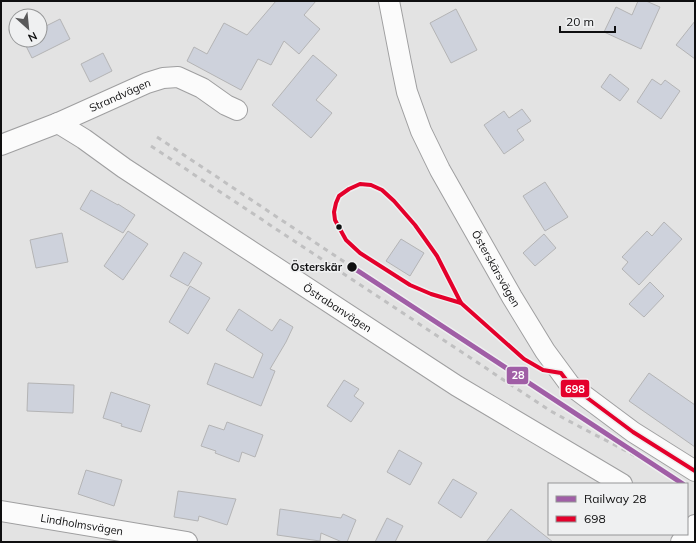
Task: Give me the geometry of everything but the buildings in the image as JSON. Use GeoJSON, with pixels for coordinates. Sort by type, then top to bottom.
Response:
{"type":"FeatureCollection","features":[{"type":"Feature","properties":{"kind":"street","name":"Österskärsvägen"},"geometry":{"type":"LineString","coordinates":[[389,1],[407,92],[421,131],[440,170],[512,297],[545,351],[570,385],[633,432],[695,471]]}},
{"type":"Feature","properties":{"kind":"street","name":"Strandvägen"},"geometry":{"type":"LineString","coordinates":[[1,145],[58,123],[147,83],[163,78],[178,77],[202,88],[237,110]]}},
{"type":"Feature","properties":{"kind":"street","name":"Östrabanvägen"},"geometry":{"type":"LineString","coordinates":[[58,123],[84,139],[124,168],[457,386],[620,483]]}},
{"type":"Feature","properties":{"kind":"street","name":"Lindholmsvägen"},"geometry":{"type":"LineString","coordinates":[[1,511],[188,542]]}},
{"type":"Feature","properties":{"kind":"railway"},"geometry":{"type":"LineString","coordinates":[[157,137],[352,267]]}},
{"type":"Feature","properties":{"kind":"railway"},"geometry":{"type":"LineString","coordinates":[[151,146],[549,410],[646,461],[677,480]]}},
{"type":"Feature","properties":{"kind":"rail line","name":"28"},"geometry":{"type":"LineString","coordinates":[[352,267],[681,483]]}},
{"type":"Feature","properties":{"kind":"transit line","name":"698"},"geometry":{"type":"LineString","coordinates":[[360,184],[371,185],[382,190],[415,225],[437,256],[461,303],[431,294],[410,285],[360,253],[346,240],[335,220],[334,212],[336,203],[339,196],[360,184]]}},
{"type":"Feature","properties":{"kind":"transit line","name":"698"},"geometry":{"type":"LineString","coordinates":[[461,303],[524,359],[543,370],[561,373],[570,385],[633,432],[695,471]]}},
{"type":"Feature","properties":{"kind":"place","name":"Österskär"},"geometry":{"type":"Point","coordinates":[352,267]}}]}
